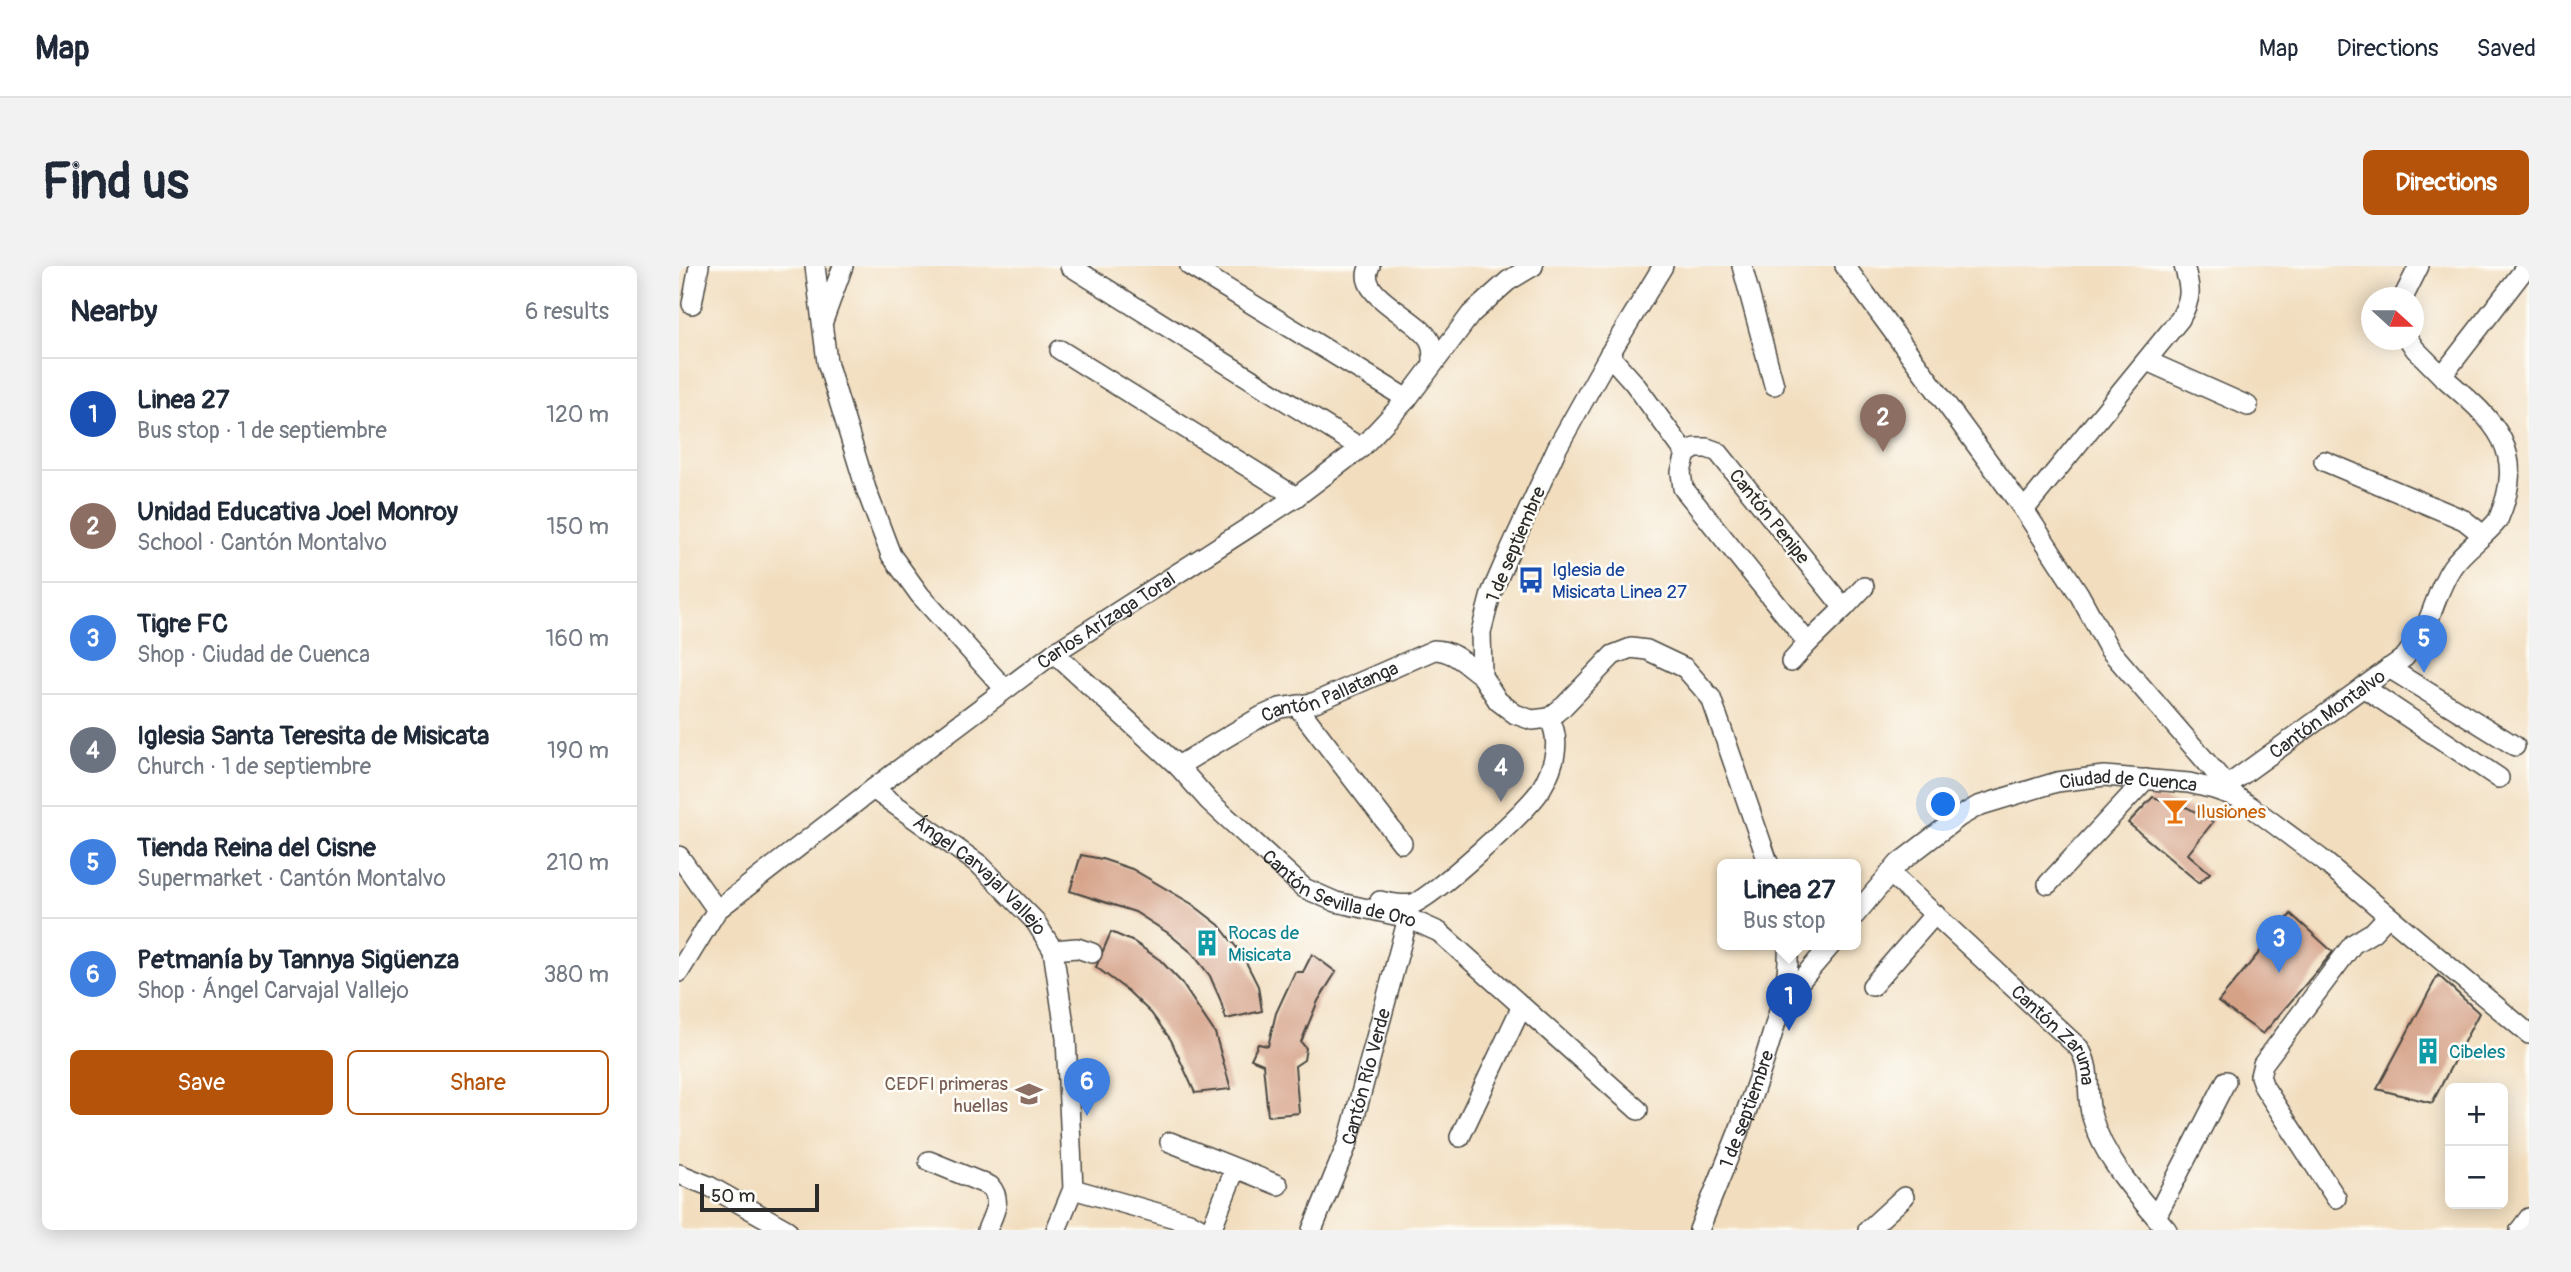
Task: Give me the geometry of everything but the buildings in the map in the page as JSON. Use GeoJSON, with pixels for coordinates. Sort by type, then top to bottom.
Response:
{"type":"FeatureCollection","features":[{"type":"Feature","properties":{"kind":"street"},"geometry":{"type":"LineString","coordinates":[[692,304],[699,266]]}},
{"type":"Feature","properties":{"kind":"street"},"geometry":{"type":"LineString","coordinates":[[815,266],[827,362],[866,489],[891,555],[920,595],[1004,688]]}},
{"type":"Feature","properties":{"kind":"street"},"geometry":{"type":"LineString","coordinates":[[822,326],[843,266]]}},
{"type":"Feature","properties":{"kind":"street"},"geometry":{"type":"LineString","coordinates":[[1070,266],[1361,448]]}},
{"type":"Feature","properties":{"kind":"street"},"geometry":{"type":"LineString","coordinates":[[1189,266],[1407,399]]}},
{"type":"Feature","properties":{"kind":"street"},"geometry":{"type":"LineString","coordinates":[[1370,266],[1366,272],[1367,284],[1422,330],[1430,341],[1433,363]]}},
{"type":"Feature","properties":{"kind":"street","name":"Carlos Arízaga Toral"},"geometry":{"type":"LineString","coordinates":[[679,972],[717,910],[1004,688],[1296,497],[1361,448],[1407,399],[1487,298],[1533,266]]}},
{"type":"Feature","properties":{"kind":"street","name":"1 de septiembre"},"geometry":{"type":"LineString","coordinates":[[1482,676],[1481,632],[1492,594],[1557,448],[1663,266]]}},
{"type":"Feature","properties":{"kind":"street"},"geometry":{"type":"LineString","coordinates":[[1742,266],[1774,386]]}},
{"type":"Feature","properties":{"kind":"street"},"geometry":{"type":"LineString","coordinates":[[1845,266],[2024,510],[2079,594],[2109,649],[2232,791]]}},
{"type":"Feature","properties":{"kind":"street"},"geometry":{"type":"LineString","coordinates":[[2408,287],[2419,266]]}},
{"type":"Feature","properties":{"kind":"street"},"geometry":{"type":"LineString","coordinates":[[2442,376],[2527,266]]}},
{"type":"Feature","properties":{"kind":"street"},"geometry":{"type":"LineString","coordinates":[[2024,510],[2180,319],[2189,302],[2185,267]]}},
{"type":"Feature","properties":{"kind":"street"},"geometry":{"type":"LineString","coordinates":[[1060,350],[1296,497]]}},
{"type":"Feature","properties":{"kind":"street","name":"Cantón Montalvo"},"geometry":{"type":"LineString","coordinates":[[2232,791],[2359,689],[2405,657],[2419,639],[2453,564],[2497,521],[2523,490],[2519,450],[2511,435],[2416,350]]}},
{"type":"Feature","properties":{"kind":"street"},"geometry":{"type":"LineString","coordinates":[[1609,355],[1634,383],[1686,454],[1681,472],[1683,488],[1808,643]]}},
{"type":"Feature","properties":{"kind":"street"},"geometry":{"type":"LineString","coordinates":[[2147,361],[2248,406]]}},
{"type":"Feature","properties":{"kind":"street","name":"Cantón Penipe"},"geometry":{"type":"LineString","coordinates":[[1686,454],[1695,448],[1718,452],[1844,608]]}},
{"type":"Feature","properties":{"kind":"street"},"geometry":{"type":"LineString","coordinates":[[2323,461],[2464,520],[2483,535]]}},
{"type":"Feature","properties":{"kind":"street"},"geometry":{"type":"LineString","coordinates":[[1791,662],[1864,587]]}},
{"type":"Feature","properties":{"kind":"street"},"geometry":{"type":"LineString","coordinates":[[1482,676],[1498,702],[1515,714],[1532,720],[1549,718],[1565,706],[1613,655],[1630,648],[1647,649],[1685,668],[1711,698],[1767,859]]}},
{"type":"Feature","properties":{"kind":"street","name":"Cantón Pallatanga"},"geometry":{"type":"LineString","coordinates":[[1178,766],[1262,716],[1280,708],[1313,703],[1434,650],[1444,650],[1454,655],[1482,676]]}},
{"type":"Feature","properties":{"kind":"street","name":"Cantón Sevilla de Oro"},"geometry":{"type":"LineString","coordinates":[[1054,653],[1178,766],[1209,801],[1304,888],[1336,902],[1408,919],[1439,932],[1637,1110]]}},
{"type":"Feature","properties":{"kind":"street"},"geometry":{"type":"LineString","coordinates":[[2389,668],[2515,746]]}},
{"type":"Feature","properties":{"kind":"street"},"geometry":{"type":"LineString","coordinates":[[2359,689],[2495,780]]}},
{"type":"Feature","properties":{"kind":"street"},"geometry":{"type":"LineString","coordinates":[[1297,706],[1402,843]]}},
{"type":"Feature","properties":{"kind":"street"},"geometry":{"type":"LineString","coordinates":[[1336,902],[1350,897],[1412,904],[1423,899],[1471,860],[1540,792],[1553,762],[1557,744],[1554,727],[1549,718]]}},
{"type":"Feature","properties":{"kind":"street","name":"Ciudad de Cuenca"},"geometry":{"type":"LineString","coordinates":[[1861,909],[1899,863],[1959,817],[1978,806],[2057,782],[2103,776],[2189,783],[2232,791],[2320,858],[2529,1034]]}},
{"type":"Feature","properties":{"kind":"street"},"geometry":{"type":"LineString","coordinates":[[2047,884],[2146,779]]}},
{"type":"Feature","properties":{"kind":"street","name":"Ángel Carvajal Vallejo"},"geometry":{"type":"LineString","coordinates":[[873,789],[980,865],[1035,921],[1053,950],[1066,1038],[1073,1189],[1056,1230]]}},
{"type":"Feature","properties":{"kind":"street"},"geometry":{"type":"LineString","coordinates":[[679,856],[717,910]]}},
{"type":"Feature","properties":{"kind":"street","name":"Cantón Zaruma"},"geometry":{"type":"LineString","coordinates":[[1891,873],[2079,1048],[2088,1070],[2092,1116],[2104,1145],[2120,1172],[2162,1223]]}},
{"type":"Feature","properties":{"kind":"street"},"geometry":{"type":"LineString","coordinates":[[1872,986],[1935,914]]}},
{"type":"Feature","properties":{"kind":"street"},"geometry":{"type":"LineString","coordinates":[[2336,1198],[2264,1087],[2260,1076],[2263,1064],[2344,955],[2353,944],[2373,932],[2388,916]]}},
{"type":"Feature","properties":{"kind":"street","name":"Cantón Río Verde"},"geometry":{"type":"LineString","coordinates":[[1312,1230],[1348,1142],[1408,919]]}},
{"type":"Feature","properties":{"kind":"street"},"geometry":{"type":"LineString","coordinates":[[1053,950],[1077,948],[1092,953]]}},
{"type":"Feature","properties":{"kind":"street","name":"1 de septiembre"},"geometry":{"type":"LineString","coordinates":[[1699,1230],[1759,1079],[1782,1002],[1788,970],[1788,950]]}},
{"type":"Feature","properties":{"kind":"street"},"geometry":{"type":"LineString","coordinates":[[1782,1002],[1827,950]]}},
{"type":"Feature","properties":{"kind":"street"},"geometry":{"type":"LineString","coordinates":[[1459,1138],[1521,1008]]}},
{"type":"Feature","properties":{"kind":"street"},"geometry":{"type":"LineString","coordinates":[[2162,1223],[2226,1080]]}},
{"type":"Feature","properties":{"kind":"street"},"geometry":{"type":"LineString","coordinates":[[1170,1142],[1278,1185]]}},
{"type":"Feature","properties":{"kind":"street"},"geometry":{"type":"LineString","coordinates":[[929,1161],[990,1186],[997,1193],[997,1205],[987,1230]]}},
{"type":"Feature","properties":{"kind":"street"},"geometry":{"type":"LineString","coordinates":[[1211,1230],[1235,1169]]}},
{"type":"Feature","properties":{"kind":"street"},"geometry":{"type":"LineString","coordinates":[[679,1174],[709,1186],[777,1227]]}},
{"type":"Feature","properties":{"kind":"street"},"geometry":{"type":"LineString","coordinates":[[1073,1189],[1189,1222],[1203,1230]]}},
{"type":"Feature","properties":{"kind":"street"},"geometry":{"type":"LineString","coordinates":[[1868,1230],[1904,1197]]}},
{"type":"Feature","properties":{"kind":"street"},"geometry":{"type":"LineString","coordinates":[[2520,1230],[2529,1218]]}},
{"type":"Feature","properties":{"kind":"place","name":"Unidad Educativa Joel Monroy"},"geometry":{"type":"Point","coordinates":[1883,452]}},
{"type":"Feature","properties":{"kind":"place","name":"Iglesia de Misicata Linea 27"},"geometry":{"type":"Point","coordinates":[1531,580]}},
{"type":"Feature","properties":{"kind":"place","name":"Tienda Reina del Cisne"},"geometry":{"type":"Point","coordinates":[2424,673]}},
{"type":"Feature","properties":{"kind":"place","name":"Iglesia Santa Teresita de Misicata"},"geometry":{"type":"Point","coordinates":[1501,802]}},
{"type":"Feature","properties":{"kind":"place","name":"Ilusiones"},"geometry":{"type":"Point","coordinates":[2175,811]}},
{"type":"Feature","properties":{"kind":"place","name":"Rocas de Misicata"},"geometry":{"type":"Point","coordinates":[1207,943]}},
{"type":"Feature","properties":{"kind":"place","name":"Tigre FC"},"geometry":{"type":"Point","coordinates":[2279,973]}},
{"type":"Feature","properties":{"kind":"place","name":"Linea 27"},"geometry":{"type":"Point","coordinates":[1789,1031]}},
{"type":"Feature","properties":{"kind":"place","name":"Cibeles"},"geometry":{"type":"Point","coordinates":[2428,1051]}},
{"type":"Feature","properties":{"kind":"place","name":"CEDFI primeras huellas"},"geometry":{"type":"Point","coordinates":[1029,1094]}},
{"type":"Feature","properties":{"kind":"place","name":"Petmanía by Tannya Sigüenza"},"geometry":{"type":"Point","coordinates":[1087,1116]}}]}
